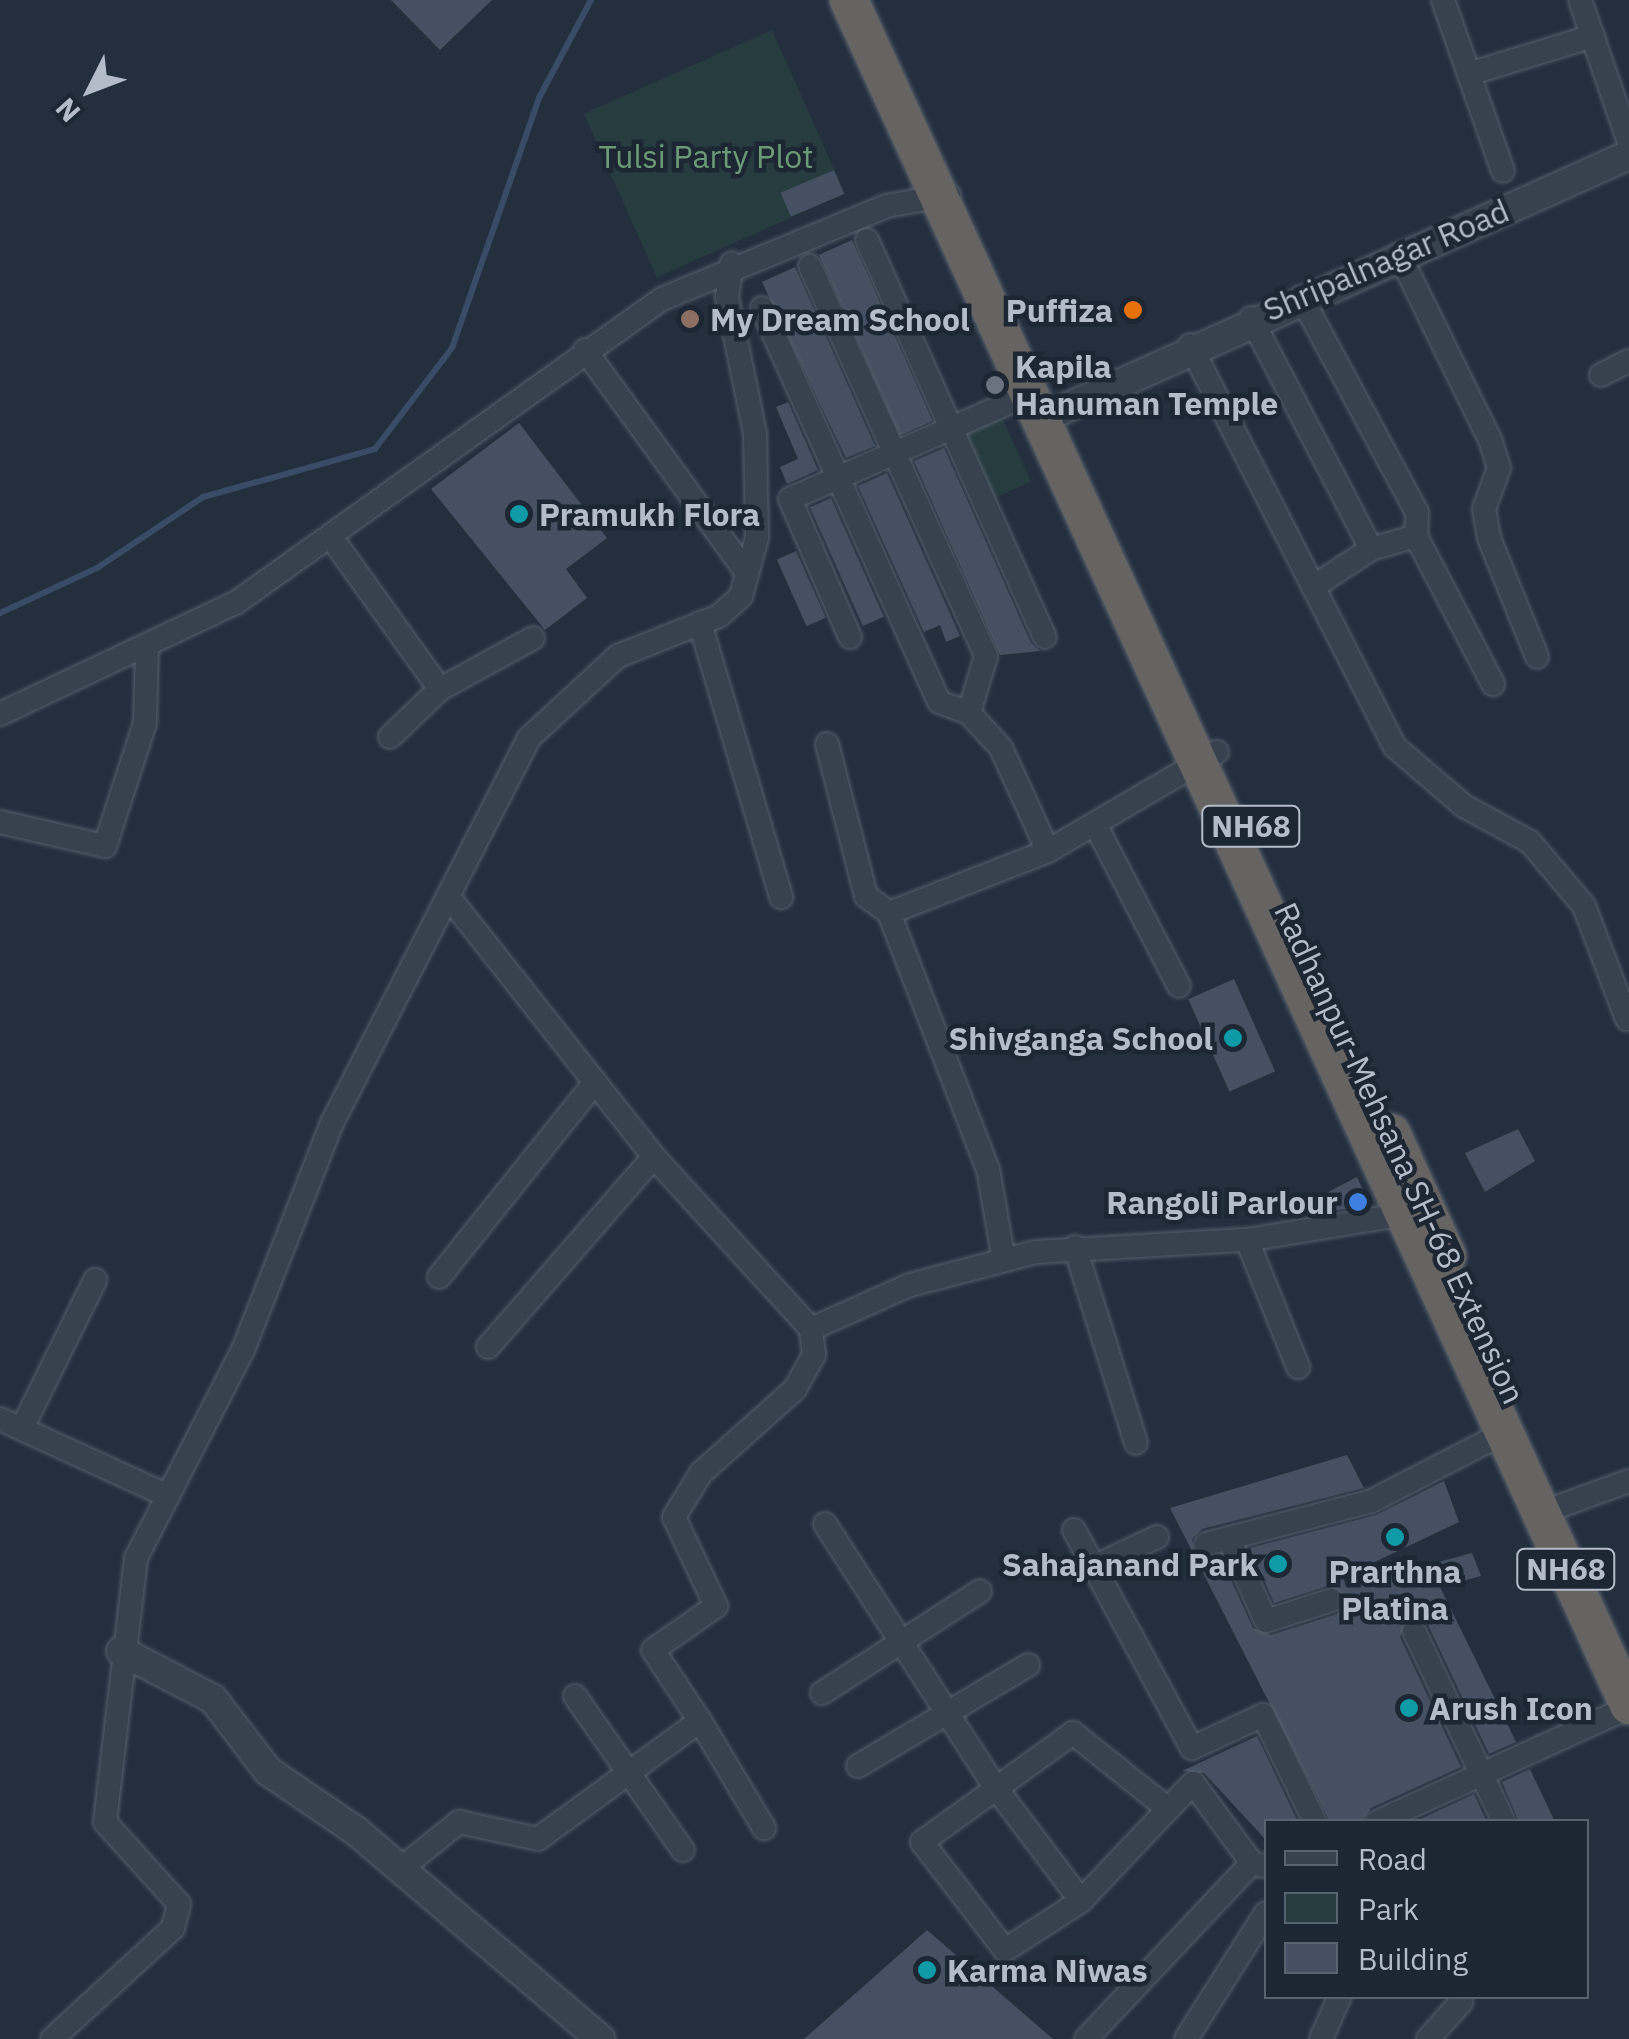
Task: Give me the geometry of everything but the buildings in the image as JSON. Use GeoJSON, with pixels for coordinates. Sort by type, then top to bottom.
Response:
{"type":"FeatureCollection","features":[{"type":"Feature","properties":{"kind":"highway","name":"NH68"},"geometry":{"type":"LineString","coordinates":[[849,0],[946,195]]}},
{"type":"Feature","properties":{"kind":"highway","name":"Radhanpur-Mehsana SH-68 Extension"},"geometry":{"type":"LineString","coordinates":[[869,0],[946,195],[1040,410],[1206,759],[1551,1509],[1629,1653]]}},
{"type":"Feature","properties":{"kind":"highway","name":"NH68"},"geometry":{"type":"LineString","coordinates":[[1206,759],[1400,1215],[1504,1434],[1551,1509],[1629,1706]]}},
{"type":"Feature","properties":{"kind":"street"},"geometry":{"type":"LineString","coordinates":[[1443,0],[1503,171]]}},
{"type":"Feature","properties":{"kind":"street"},"geometry":{"type":"LineString","coordinates":[[1580,0],[1629,142]]}},
{"type":"Feature","properties":{"kind":"street"},"geometry":{"type":"LineString","coordinates":[[1469,74],[1593,36]]}},
{"type":"Feature","properties":{"kind":"street","name":"Shripalnagar Road"},"geometry":{"type":"LineString","coordinates":[[1040,410],[1629,155]]}},
{"type":"Feature","properties":{"kind":"street"},"geometry":{"type":"LineString","coordinates":[[0,714],[237,602],[331,538],[586,350],[732,263],[946,195]]}},
{"type":"Feature","properties":{"kind":"street"},"geometry":{"type":"LineString","coordinates":[[867,240],[1044,637]]}},
{"type":"Feature","properties":{"kind":"street"},"geometry":{"type":"LineString","coordinates":[[1400,254],[1500,468],[1484,509],[1489,538],[1538,657]]}},
{"type":"Feature","properties":{"kind":"street"},"geometry":{"type":"LineString","coordinates":[[52,2039],[144,1960],[173,1928],[179,1904],[106,1822],[121,1650],[136,1558],[243,1350],[332,1123],[529,738],[574,687],[618,656],[700,623],[740,596],[757,538],[755,434],[727,296],[732,263]]}},
{"type":"Feature","properties":{"kind":"street"},"geometry":{"type":"LineString","coordinates":[[810,266],[986,656],[969,713]]}},
{"type":"Feature","properties":{"kind":"street"},"geometry":{"type":"LineString","coordinates":[[1301,297],[1418,512],[1416,536],[1493,684]]}},
{"type":"Feature","properties":{"kind":"street"},"geometry":{"type":"LineString","coordinates":[[762,308],[939,702],[969,713],[1001,748],[1048,851]]}},
{"type":"Feature","properties":{"kind":"street"},"geometry":{"type":"LineString","coordinates":[[1252,318],[1372,549]]}},
{"type":"Feature","properties":{"kind":"street"},"geometry":{"type":"LineString","coordinates":[[1190,345],[1395,748],[1464,806],[1530,842],[1584,906],[1627,1020]]}},
{"type":"Feature","properties":{"kind":"street"},"geometry":{"type":"LineString","coordinates":[[586,350],[747,573]]}},
{"type":"Feature","properties":{"kind":"street"},"geometry":{"type":"LineString","coordinates":[[1600,374],[1629,361]]}},
{"type":"Feature","properties":{"kind":"street"},"geometry":{"type":"LineString","coordinates":[[850,637],[790,499],[951,429],[1040,410]]}},
{"type":"Feature","properties":{"kind":"street"},"geometry":{"type":"LineString","coordinates":[[1313,587],[1372,549],[1416,536]]}},
{"type":"Feature","properties":{"kind":"street"},"geometry":{"type":"LineString","coordinates":[[331,538],[440,690]]}},
{"type":"Feature","properties":{"kind":"street"},"geometry":{"type":"LineString","coordinates":[[700,623],[781,897]]}},
{"type":"Feature","properties":{"kind":"street"},"geometry":{"type":"LineString","coordinates":[[390,737],[440,690],[534,638]]}},
{"type":"Feature","properties":{"kind":"street"},"geometry":{"type":"LineString","coordinates":[[0,822],[105,846],[145,723],[147,646]]}},
{"type":"Feature","properties":{"kind":"street"},"geometry":{"type":"LineString","coordinates":[[827,744],[854,865],[866,896],[890,913],[988,1169],[1004,1261]]}},
{"type":"Feature","properties":{"kind":"street"},"geometry":{"type":"LineString","coordinates":[[890,913],[1048,851],[1206,759]]}},
{"type":"Feature","properties":{"kind":"street"},"geometry":{"type":"LineString","coordinates":[[1096,826],[1179,986]]}},
{"type":"Feature","properties":{"kind":"street"},"geometry":{"type":"LineString","coordinates":[[448,896],[654,1157],[810,1328],[814,1355],[796,1388],[701,1473],[674,1517],[716,1606],[653,1650],[764,1828]]}},
{"type":"Feature","properties":{"kind":"street"},"geometry":{"type":"LineString","coordinates":[[439,1277],[595,1082]]}},
{"type":"Feature","properties":{"kind":"street"},"geometry":{"type":"LineString","coordinates":[[488,1347],[654,1157]]}},
{"type":"Feature","properties":{"kind":"street"},"geometry":{"type":"LineString","coordinates":[[810,1328],[910,1286],[1074,1247],[1246,1240],[1400,1215]]}},
{"type":"Feature","properties":{"kind":"street"},"geometry":{"type":"LineString","coordinates":[[1246,1240],[1298,1366]]}},
{"type":"Feature","properties":{"kind":"street"},"geometry":{"type":"LineString","coordinates":[[1074,1247],[1136,1443]]}},
{"type":"Feature","properties":{"kind":"street"},"geometry":{"type":"LineString","coordinates":[[95,1280],[11,1422],[168,1496]]}},
{"type":"Feature","properties":{"kind":"street"},"geometry":{"type":"LineString","coordinates":[[1332,1600],[1266,1621],[1217,1541],[1372,1501],[1504,1434]]}},
{"type":"Feature","properties":{"kind":"street"},"geometry":{"type":"LineString","coordinates":[[1551,1509],[1629,1481]]}},
{"type":"Feature","properties":{"kind":"street"},"geometry":{"type":"LineString","coordinates":[[825,1524],[996,1788],[1081,1900]]}},
{"type":"Feature","properties":{"kind":"street"},"geometry":{"type":"LineString","coordinates":[[1074,1530],[1192,1748],[1263,1715],[1315,1819]]}},
{"type":"Feature","properties":{"kind":"street"},"geometry":{"type":"LineString","coordinates":[[1094,1566],[1157,1537]]}},
{"type":"Feature","properties":{"kind":"street"},"geometry":{"type":"LineString","coordinates":[[822,1692],[903,1645],[980,1591]]}},
{"type":"Feature","properties":{"kind":"street"},"geometry":{"type":"LineString","coordinates":[[1414,1631],[1502,1819]]}},
{"type":"Feature","properties":{"kind":"street"},"geometry":{"type":"LineString","coordinates":[[121,1650],[214,1699],[268,1771],[400,1870],[600,2039]]}},
{"type":"Feature","properties":{"kind":"street"},"geometry":{"type":"LineString","coordinates":[[858,1766],[1028,1665]]}},
{"type":"Feature","properties":{"kind":"street"},"geometry":{"type":"LineString","coordinates":[[575,1696],[683,1850]]}},
{"type":"Feature","properties":{"kind":"street"},"geometry":{"type":"LineString","coordinates":[[1383,1819],[1477,1770],[1629,1706]]}},
{"type":"Feature","properties":{"kind":"street"},"geometry":{"type":"LineString","coordinates":[[400,1870],[458,1822],[538,1839],[700,1720]]}},
{"type":"Feature","properties":{"kind":"street"},"geometry":{"type":"LineString","coordinates":[[1086,2039],[1259,1865],[1192,1783],[1168,1809],[1081,1900],[1005,1950],[922,1842],[1074,1733],[1168,1809]]}},
{"type":"Feature","properties":{"kind":"street"},"geometry":{"type":"LineString","coordinates":[[1186,2039],[1264,1915]]}},
{"type":"Feature","properties":{"kind":"street"},"geometry":{"type":"LineString","coordinates":[[1322,2039],[1339,1999]]}},
{"type":"Feature","properties":{"kind":"street"},"geometry":{"type":"LineString","coordinates":[[1428,2039],[1461,2002]]}},
{"type":"Feature","properties":{"kind":"green space","name":"Tulsi Party Plot"},"geometry":{"type":"Polygon","coordinates":[[[772,30],[845,194],[657,277],[584,114],[772,30]]]}},
{"type":"Feature","properties":{"kind":"green space"},"geometry":{"type":"Polygon","coordinates":[[[1002,417],[1031,482],[991,500],[962,435],[1002,417]]]}},
{"type":"Feature","properties":{"kind":"waterway"},"geometry":{"type":"LineString","coordinates":[[0,613],[97,568],[203,497],[375,449],[452,348],[540,96],[591,0]]}},
{"type":"Feature","properties":{"kind":"place","name":"Puffiza"},"geometry":{"type":"Point","coordinates":[1133,310]}},
{"type":"Feature","properties":{"kind":"place","name":"My Dream School"},"geometry":{"type":"Point","coordinates":[690,319]}},
{"type":"Feature","properties":{"kind":"place","name":"Kapila Hanuman Temple"},"geometry":{"type":"Point","coordinates":[995,385]}},
{"type":"Feature","properties":{"kind":"place","name":"Pramukh Flora"},"geometry":{"type":"Point","coordinates":[519,514]}},
{"type":"Feature","properties":{"kind":"place","name":"Shivganga School"},"geometry":{"type":"Point","coordinates":[1233,1038]}},
{"type":"Feature","properties":{"kind":"place","name":"Rangoli Parlour"},"geometry":{"type":"Point","coordinates":[1358,1202]}},
{"type":"Feature","properties":{"kind":"place","name":"Prarthna Platina"},"geometry":{"type":"Point","coordinates":[1395,1537]}},
{"type":"Feature","properties":{"kind":"place","name":"Sahajanand Park"},"geometry":{"type":"Point","coordinates":[1278,1564]}},
{"type":"Feature","properties":{"kind":"place","name":"Arush Icon"},"geometry":{"type":"Point","coordinates":[1409,1708]}},
{"type":"Feature","properties":{"kind":"place","name":"Karma Niwas"},"geometry":{"type":"Point","coordinates":[927,1970]}}]}
